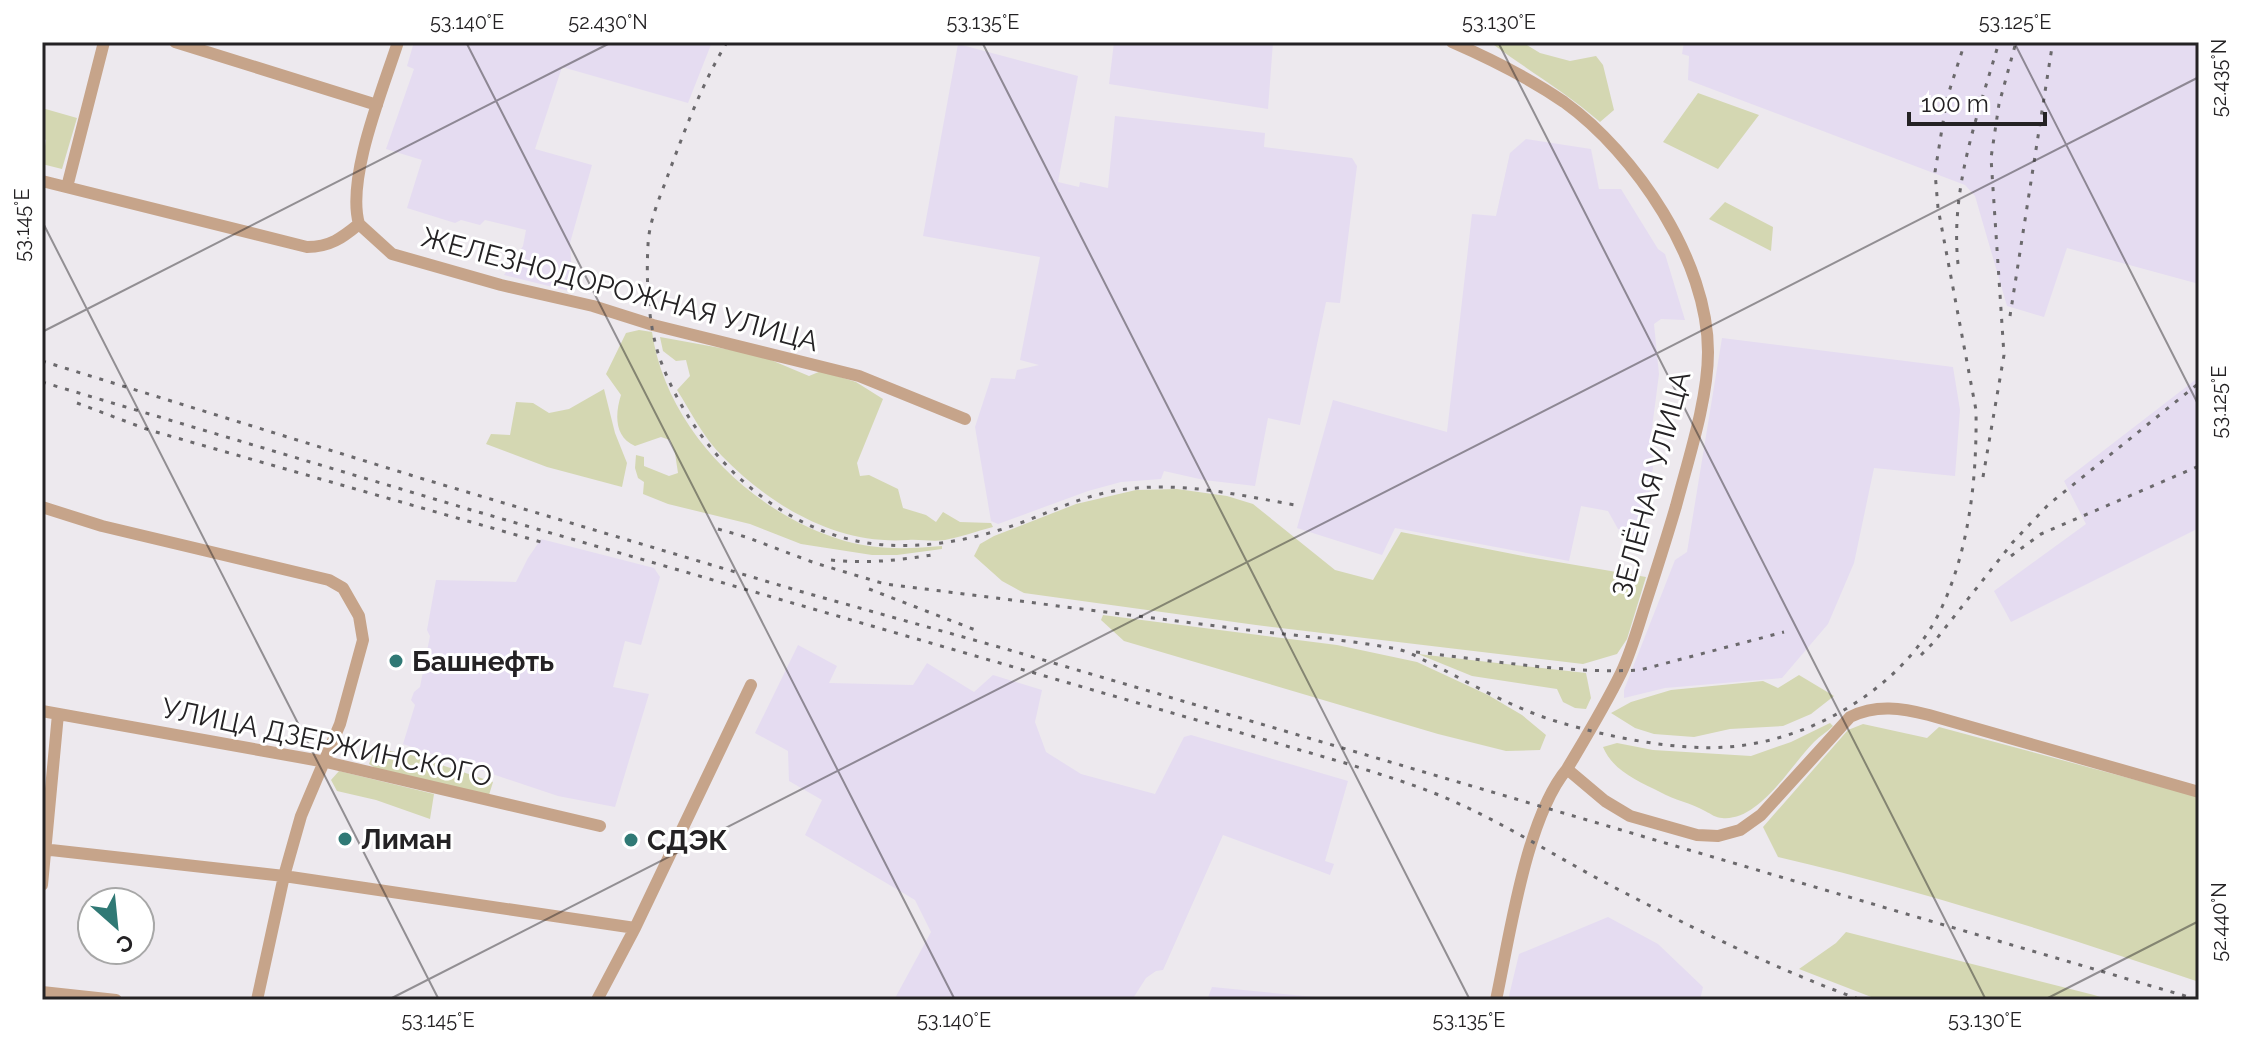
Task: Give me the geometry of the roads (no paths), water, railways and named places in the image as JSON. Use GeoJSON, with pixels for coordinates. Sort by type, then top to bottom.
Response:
{"type":"FeatureCollection","features":[{"type":"Feature","properties":{"kind":"street"},"geometry":{"type":"LineString","coordinates":[[67,187],[104,42]]}},
{"type":"Feature","properties":{"kind":"street"},"geometry":{"type":"LineString","coordinates":[[175,42],[377,105]]}},
{"type":"Feature","properties":{"kind":"street"},"geometry":{"type":"LineString","coordinates":[[42,181],[307,247],[325,247],[359,224],[355,208],[360,167],[398,42]]}},
{"type":"Feature","properties":{"kind":"street","name":"ЗЕЛЁНАЯ УЛИЦА"},"geometry":{"type":"LineString","coordinates":[[1452,42],[1532,82],[1566,104],[1614,146],[1640,178],[1677,238],[1701,299],[1708,353],[1694,435],[1668,535],[1622,671],[1541,812],[1496,1000]]}},
{"type":"Feature","properties":{"kind":"street","name":"ЖЕЛЕЗНОДОРОЖНАЯ УЛИЦА"},"geometry":{"type":"LineString","coordinates":[[359,224],[392,254],[501,285],[593,306],[653,325],[859,376],[965,419]]}},
{"type":"Feature","properties":{"kind":"street"},"geometry":{"type":"LineString","coordinates":[[43,510],[329,580],[343,588],[359,616],[363,640],[340,724],[301,816],[284,876],[257,1000]]}},
{"type":"Feature","properties":{"kind":"street"},"geometry":{"type":"LineString","coordinates":[[597,1000],[635,928],[751,685]]}},
{"type":"Feature","properties":{"kind":"street"},"geometry":{"type":"LineString","coordinates":[[1567,769],[1605,801],[1630,816],[1697,835],[1718,836],[1740,830],[1761,815],[1850,717],[1887,708],[1929,715],[2199,792]]}},
{"type":"Feature","properties":{"kind":"street","name":"УЛИЦА ДЗЕРЖИНСКОГО"},"geometry":{"type":"LineString","coordinates":[[42,711],[326,762],[600,826]]}},
{"type":"Feature","properties":{"kind":"street"},"geometry":{"type":"LineString","coordinates":[[42,885],[58,714]]}},
{"type":"Feature","properties":{"kind":"street"},"geometry":{"type":"LineString","coordinates":[[44,850],[284,876],[635,928]]}},
{"type":"Feature","properties":{"kind":"street"},"geometry":{"type":"LineString","coordinates":[[42,992],[116,1000]]}},
{"type":"Feature","properties":{"kind":"railway"},"geometry":{"type":"LineString","coordinates":[[727,42],[694,107],[655,209],[649,236],[648,287],[656,346],[675,394],[719,458],[747,485],[778,508],[812,527],[849,539],[887,545],[922,545],[973,537],[1007,528],[1087,498],[1133,488],[1202,490],[1295,505]]}},
{"type":"Feature","properties":{"kind":"railway"},"geometry":{"type":"LineString","coordinates":[[718,529],[885,584],[1397,649],[1530,712],[1622,738],[1708,748],[1759,743],[1792,734],[1853,704],[1881,684],[1905,661],[1926,635],[1942,607],[1959,560],[1973,485],[1976,410],[1938,208],[1935,172],[1947,98],[1965,42]]}},
{"type":"Feature","properties":{"kind":"railway"},"geometry":{"type":"LineString","coordinates":[[1958,264],[1958,207],[1962,179],[1999,42]]}},
{"type":"Feature","properties":{"kind":"railway"},"geometry":{"type":"LineString","coordinates":[[1983,477],[2004,355],[1991,158],[1999,104],[2016,42]]}},
{"type":"Feature","properties":{"kind":"railway"},"geometry":{"type":"LineString","coordinates":[[2010,316],[2052,47]]}},
{"type":"Feature","properties":{"kind":"railway"},"geometry":{"type":"LineString","coordinates":[[42,361],[799,591],[2199,1000]]}},
{"type":"Feature","properties":{"kind":"railway"},"geometry":{"type":"LineString","coordinates":[[42,382],[1401,781],[1474,811],[1731,946],[1861,1000]]}},
{"type":"Feature","properties":{"kind":"railway"},"geometry":{"type":"LineString","coordinates":[[1921,655],[2013,542],[2048,505],[2199,383]]}},
{"type":"Feature","properties":{"kind":"railway"},"geometry":{"type":"LineString","coordinates":[[77,403],[149,430],[548,544]]}},
{"type":"Feature","properties":{"kind":"railway"},"geometry":{"type":"LineString","coordinates":[[2011,556],[2041,534],[2199,466]]}},
{"type":"Feature","properties":{"kind":"railway"},"geometry":{"type":"LineString","coordinates":[[831,560],[885,561],[938,554]]}},
{"type":"Feature","properties":{"kind":"railway"},"geometry":{"type":"LineString","coordinates":[[869,589],[978,631]]}},
{"type":"Feature","properties":{"kind":"railway"},"geometry":{"type":"LineString","coordinates":[[1416,652],[1556,668],[1640,670],[1784,632]]}},
{"type":"Feature","properties":{"kind":"place","name":"Башнефть"},"geometry":{"type":"Point","coordinates":[396,661]}},
{"type":"Feature","properties":{"kind":"place","name":"Лиман"},"geometry":{"type":"Point","coordinates":[345,839]}},
{"type":"Feature","properties":{"kind":"place","name":"СДЭК"},"geometry":{"type":"Point","coordinates":[631,840]}}]}
